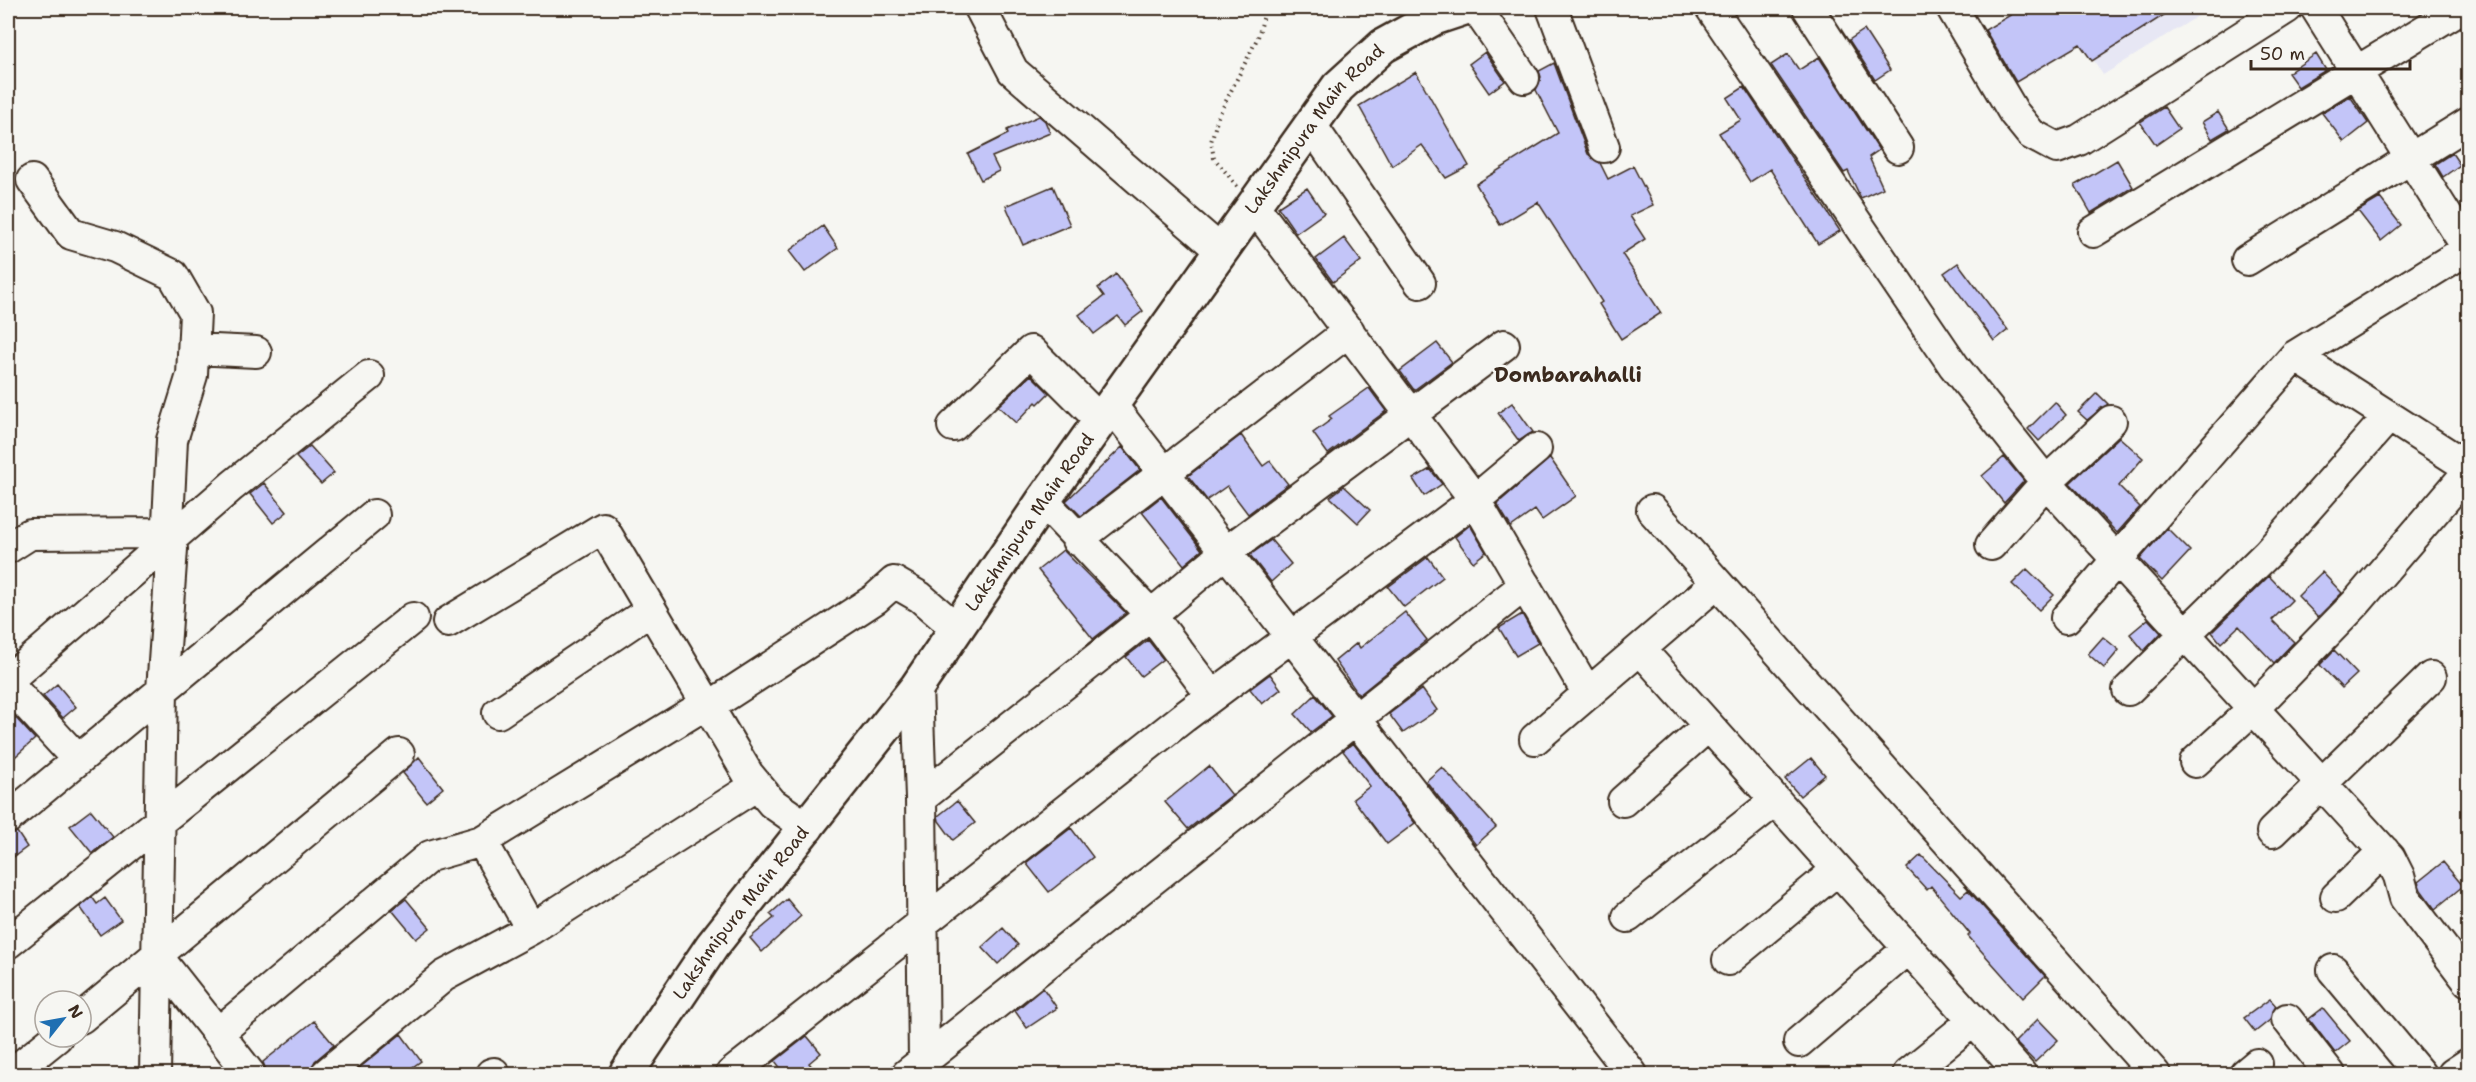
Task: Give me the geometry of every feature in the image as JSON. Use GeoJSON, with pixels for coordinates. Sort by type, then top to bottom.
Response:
{"type":"FeatureCollection","features":[{"type":"Feature","properties":{"kind":"main road","name":"Lakshmipura Main Road"},"geometry":{"type":"LineString","coordinates":[[626,1074],[712,946],[808,828],[917,687],[1043,501],[1220,249],[1338,87],[1383,46],[1434,18],[1464,8]]}},
{"type":"Feature","properties":{"kind":"street"},"geometry":{"type":"LineString","coordinates":[[980,8],[1013,71],[1220,249]]}},
{"type":"Feature","properties":{"kind":"street"},"geometry":{"type":"LineString","coordinates":[[1476,8],[1524,78]]}},
{"type":"Feature","properties":{"kind":"street"},"geometry":{"type":"LineString","coordinates":[[1552,8],[1604,147]]}},
{"type":"Feature","properties":{"kind":"street"},"geometry":{"type":"LineString","coordinates":[[1711,8],[1954,366],[2046,482],[2384,851],[2399,876],[2405,898],[2469,981]]}},
{"type":"Feature","properties":{"kind":"street"},"geometry":{"type":"LineString","coordinates":[[1808,8],[1898,148]]}},
{"type":"Feature","properties":{"kind":"street"},"geometry":{"type":"LineString","coordinates":[[1952,8],[2014,113],[2031,134],[2057,148],[2079,140],[2288,8]]}},
{"type":"Feature","properties":{"kind":"street"},"geometry":{"type":"LineString","coordinates":[[2066,618],[2295,356],[2468,249],[2316,8]]}},
{"type":"Feature","properties":{"kind":"street"},"geometry":{"type":"LineString","coordinates":[[2093,232],[2461,8]]}},
{"type":"Feature","properties":{"kind":"street"},"geometry":{"type":"LineString","coordinates":[[2247,260],[2469,123]]}},
{"type":"Feature","properties":{"kind":"street"},"geometry":{"type":"LineString","coordinates":[[1311,125],[1420,283]]}},
{"type":"Feature","properties":{"kind":"street"},"geometry":{"type":"LineString","coordinates":[[32,180],[71,234],[115,247],[173,275],[195,313],[192,375],[172,440],[166,543]]}},
{"type":"Feature","properties":{"kind":"street"},"geometry":{"type":"LineString","coordinates":[[1253,205],[1475,500],[1588,694]]}},
{"type":"Feature","properties":{"kind":"street"},"geometry":{"type":"LineString","coordinates":[[1077,540],[1348,331]]}},
{"type":"Feature","properties":{"kind":"street"},"geometry":{"type":"LineString","coordinates":[[921,798],[1151,615],[1226,552],[1504,345]]}},
{"type":"Feature","properties":{"kind":"street"},"geometry":{"type":"LineString","coordinates":[[194,349],[256,352]]}},
{"type":"Feature","properties":{"kind":"street"},"geometry":{"type":"LineString","coordinates":[[953,426],[1031,351],[1107,413],[1164,473],[1632,1074]]}},
{"type":"Feature","properties":{"kind":"street"},"geometry":{"type":"LineString","coordinates":[[2295,356],[2469,467]]}},
{"type":"Feature","properties":{"kind":"street"},"geometry":{"type":"LineString","coordinates":[[78,760],[8,682],[232,486],[369,376]]}},
{"type":"Feature","properties":{"kind":"street"},"geometry":{"type":"LineString","coordinates":[[2128,690],[2268,553],[2389,416]]}},
{"type":"Feature","properties":{"kind":"street"},"geometry":{"type":"LineString","coordinates":[[1991,545],[2046,482],[2111,421]]}},
{"type":"Feature","properties":{"kind":"street"},"geometry":{"type":"LineString","coordinates":[[731,1074],[1212,696],[1475,500],[1536,449]]}},
{"type":"Feature","properties":{"kind":"street"},"geometry":{"type":"LineString","coordinates":[[2195,762],[2253,709],[2356,603],[2469,472]]}},
{"type":"Feature","properties":{"kind":"street"},"geometry":{"type":"LineString","coordinates":[[1043,501],[1077,540],[1151,615],[1212,696]]}},
{"type":"Feature","properties":{"kind":"street"},"geometry":{"type":"LineString","coordinates":[[1652,510],[2155,1074]]}},
{"type":"Feature","properties":{"kind":"street"},"geometry":{"type":"LineString","coordinates":[[8,818],[374,515]]}},
{"type":"Feature","properties":{"kind":"street"},"geometry":{"type":"LineString","coordinates":[[448,622],[603,528],[706,704],[757,785],[772,803],[808,828]]}},
{"type":"Feature","properties":{"kind":"street"},"geometry":{"type":"LineString","coordinates":[[8,548],[30,534],[159,533],[172,549],[162,690],[155,1074]]}},
{"type":"Feature","properties":{"kind":"street"},"geometry":{"type":"LineString","coordinates":[[218,1033],[430,856],[482,841],[706,704],[721,699],[875,599],[894,582],[920,597],[957,629]]}},
{"type":"Feature","properties":{"kind":"street"},"geometry":{"type":"LineString","coordinates":[[1535,739],[1717,583]]}},
{"type":"Feature","properties":{"kind":"street"},"geometry":{"type":"LineString","coordinates":[[916,1068],[1525,585]]}},
{"type":"Feature","properties":{"kind":"street"},"geometry":{"type":"LineString","coordinates":[[498,713],[651,610]]}},
{"type":"Feature","properties":{"kind":"street"},"geometry":{"type":"LineString","coordinates":[[8,943],[413,618]]}},
{"type":"Feature","properties":{"kind":"street"},"geometry":{"type":"LineString","coordinates":[[1640,649],[2020,1074]]}},
{"type":"Feature","properties":{"kind":"street"},"geometry":{"type":"LineString","coordinates":[[2272,832],[2431,677]]}},
{"type":"Feature","properties":{"kind":"street"},"geometry":{"type":"LineString","coordinates":[[916,1068],[923,921],[917,687]]}},
{"type":"Feature","properties":{"kind":"street"},"geometry":{"type":"LineString","coordinates":[[1623,801],[1708,726]]}},
{"type":"Feature","properties":{"kind":"street"},"geometry":{"type":"LineString","coordinates":[[93,1008],[399,754]]}},
{"type":"Feature","properties":{"kind":"street"},"geometry":{"type":"LineString","coordinates":[[326,1074],[444,975],[531,929],[757,785]]}},
{"type":"Feature","properties":{"kind":"street"},"geometry":{"type":"LineString","coordinates":[[1628,917],[1775,801]]}},
{"type":"Feature","properties":{"kind":"street"},"geometry":{"type":"LineString","coordinates":[[482,841],[531,929]]}},
{"type":"Feature","properties":{"kind":"street"},"geometry":{"type":"LineString","coordinates":[[2336,897],[2384,851]]}},
{"type":"Feature","properties":{"kind":"street"},"geometry":{"type":"LineString","coordinates":[[1728,960],[1837,870]]}},
{"type":"Feature","properties":{"kind":"street"},"geometry":{"type":"LineString","coordinates":[[1799,1042],[1908,949]]}},
{"type":"Feature","properties":{"kind":"street"},"geometry":{"type":"LineString","coordinates":[[157,956],[250,1074]]}},
{"type":"Feature","properties":{"kind":"street"},"geometry":{"type":"LineString","coordinates":[[2333,970],[2420,1074]]}},
{"type":"Feature","properties":{"kind":"street"},"geometry":{"type":"LineString","coordinates":[[2287,1019],[2330,1074]]}},
{"type":"Feature","properties":{"kind":"street"},"geometry":{"type":"LineString","coordinates":[[1908,1074],[1972,1021]]}},
{"type":"Feature","properties":{"kind":"street"},"geometry":{"type":"LineString","coordinates":[[11,1074],[42,1049]]}},
{"type":"Feature","properties":{"kind":"street"},"geometry":{"type":"LineString","coordinates":[[2453,1074],[2469,1064]]}},
{"type":"Feature","properties":{"kind":"path"},"geometry":{"type":"LineString","coordinates":[[1253,205],[1214,158],[1211,142],[1218,117],[1258,37],[1266,8]]}},
{"type":"Feature","properties":{"kind":"shaded area"},"geometry":{"type":"Polygon","coordinates":[[[2061,8],[2211,8],[2103,75],[2061,8]]]}},
{"type":"Feature","properties":{"kind":"building"},"geometry":{"type":"Polygon","coordinates":[[[2022,8],[2175,8],[2092,61],[2080,44],[2016,82],[1985,30],[2022,8]]]}},
{"type":"Feature","properties":{"kind":"building"},"geometry":{"type":"Polygon","coordinates":[[[1864,30],[1890,70],[1875,80],[1849,40],[1864,30]]]}},
{"type":"Feature","properties":{"kind":"building"},"geometry":{"type":"Polygon","coordinates":[[[1485,52],[1505,81],[1489,93],[1469,64],[1485,52]]]}},
{"type":"Feature","properties":{"kind":"building"},"geometry":{"type":"Polygon","coordinates":[[[1788,54],[1799,70],[1819,57],[1879,150],[1869,157],[1883,188],[1861,198],[1848,171],[1844,173],[1771,65],[1788,54]]]}},
{"type":"Feature","properties":{"kind":"building"},"geometry":{"type":"Polygon","coordinates":[[[2316,54],[2326,70],[2298,87],[2288,73],[2316,54]]]}},
{"type":"Feature","properties":{"kind":"building"},"geometry":{"type":"Polygon","coordinates":[[[1554,63],[1588,154],[1600,163],[1608,179],[1633,166],[1653,205],[1630,216],[1645,239],[1622,254],[1661,313],[1621,339],[1599,304],[1602,302],[1538,202],[1500,225],[1476,184],[1558,133],[1536,90],[1541,77],[1539,71],[1554,63]]]}},
{"type":"Feature","properties":{"kind":"building"},"geometry":{"type":"Polygon","coordinates":[[[1416,72],[1469,166],[1446,178],[1422,145],[1392,166],[1359,106],[1416,72]]]}},
{"type":"Feature","properties":{"kind":"building"},"geometry":{"type":"Polygon","coordinates":[[[1744,87],[1840,231],[1818,244],[1770,169],[1750,182],[1719,133],[1741,120],[1727,98],[1744,87]]]}},
{"type":"Feature","properties":{"kind":"building"},"geometry":{"type":"Polygon","coordinates":[[[2350,96],[2368,123],[2344,142],[2322,113],[2350,96]]]}},
{"type":"Feature","properties":{"kind":"building"},"geometry":{"type":"Polygon","coordinates":[[[2164,107],[2179,129],[2156,145],[2140,122],[2164,107]]]}},
{"type":"Feature","properties":{"kind":"building"},"geometry":{"type":"Polygon","coordinates":[[[2218,112],[2229,129],[2212,139],[2202,122],[2218,112]]]}},
{"type":"Feature","properties":{"kind":"building"},"geometry":{"type":"Polygon","coordinates":[[[1039,116],[1045,121],[1050,133],[992,157],[999,171],[981,180],[968,154],[1008,134],[1007,130],[1039,116]]]}},
{"type":"Feature","properties":{"kind":"building"},"geometry":{"type":"Polygon","coordinates":[[[2452,153],[2460,165],[2443,177],[2435,164],[2452,153]]]}},
{"type":"Feature","properties":{"kind":"building"},"geometry":{"type":"Polygon","coordinates":[[[2117,160],[2133,187],[2091,213],[2075,185],[2117,160]]]}},
{"type":"Feature","properties":{"kind":"building"},"geometry":{"type":"Polygon","coordinates":[[[1053,186],[1070,225],[1023,245],[1006,206],[1053,186]]]}},
{"type":"Feature","properties":{"kind":"building"},"geometry":{"type":"Polygon","coordinates":[[[1307,188],[1324,213],[1296,233],[1278,207],[1307,188]]]}},
{"type":"Feature","properties":{"kind":"building"},"geometry":{"type":"Polygon","coordinates":[[[2380,198],[2401,225],[2381,241],[2358,211],[2380,198]]]}},
{"type":"Feature","properties":{"kind":"building"},"geometry":{"type":"Polygon","coordinates":[[[823,226],[838,248],[805,272],[789,251],[823,226]]]}},
{"type":"Feature","properties":{"kind":"building"},"geometry":{"type":"Polygon","coordinates":[[[1344,238],[1361,261],[1333,282],[1316,259],[1344,238]]]}},
{"type":"Feature","properties":{"kind":"building"},"geometry":{"type":"Polygon","coordinates":[[[1958,263],[2008,330],[1994,341],[1944,273],[1958,263]]]}},
{"type":"Feature","properties":{"kind":"building"},"geometry":{"type":"Polygon","coordinates":[[[1116,274],[1143,311],[1125,325],[1118,316],[1094,334],[1079,315],[1104,296],[1098,288],[1116,274]]]}},
{"type":"Feature","properties":{"kind":"building"},"geometry":{"type":"Polygon","coordinates":[[[1437,343],[1452,362],[1414,390],[1400,371],[1437,343]]]}},
{"type":"Feature","properties":{"kind":"building"},"geometry":{"type":"Polygon","coordinates":[[[1031,375],[1049,393],[1038,404],[1036,402],[1016,423],[998,406],[1031,375]]]}},
{"type":"Feature","properties":{"kind":"building"},"geometry":{"type":"Polygon","coordinates":[[[1369,388],[1386,411],[1328,454],[1313,433],[1332,419],[1329,416],[1369,388]]]}},
{"type":"Feature","properties":{"kind":"building"},"geometry":{"type":"Polygon","coordinates":[[[2097,393],[2108,404],[2087,420],[2078,412],[2097,393]]]}},
{"type":"Feature","properties":{"kind":"building"},"geometry":{"type":"Polygon","coordinates":[[[2055,402],[2066,415],[2039,441],[2028,429],[2055,402]]]}},
{"type":"Feature","properties":{"kind":"building"},"geometry":{"type":"Polygon","coordinates":[[[1512,403],[1533,432],[1519,441],[1498,413],[1512,403]]]}},
{"type":"Feature","properties":{"kind":"building"},"geometry":{"type":"Polygon","coordinates":[[[1241,435],[1263,466],[1270,461],[1288,484],[1248,514],[1227,486],[1207,500],[1188,476],[1241,435]]]}},
{"type":"Feature","properties":{"kind":"building"},"geometry":{"type":"Polygon","coordinates":[[[2119,437],[2143,458],[2119,486],[2140,507],[2117,533],[2070,483],[2119,437]]]}},
{"type":"Feature","properties":{"kind":"building"},"geometry":{"type":"Polygon","coordinates":[[[310,446],[334,473],[321,484],[296,457],[310,446]]]}},
{"type":"Feature","properties":{"kind":"building"},"geometry":{"type":"Polygon","coordinates":[[[1122,447],[1140,470],[1081,516],[1066,501],[1122,447]]]}},
{"type":"Feature","properties":{"kind":"building"},"geometry":{"type":"Polygon","coordinates":[[[2004,457],[2024,481],[2004,503],[1982,476],[2004,457]]]}},
{"type":"Feature","properties":{"kind":"building"},"geometry":{"type":"Polygon","coordinates":[[[1550,458],[1576,496],[1542,520],[1535,510],[1511,527],[1497,504],[1550,458]]]}},
{"type":"Feature","properties":{"kind":"building"},"geometry":{"type":"Polygon","coordinates":[[[1430,469],[1442,484],[1424,496],[1413,479],[1430,469]]]}},
{"type":"Feature","properties":{"kind":"building"},"geometry":{"type":"Polygon","coordinates":[[[264,483],[287,512],[273,523],[250,494],[264,483]]]}},
{"type":"Feature","properties":{"kind":"building"},"geometry":{"type":"Polygon","coordinates":[[[1344,486],[1370,510],[1358,523],[1330,497],[1344,486]]]}},
{"type":"Feature","properties":{"kind":"building"},"geometry":{"type":"Polygon","coordinates":[[[1161,497],[1202,550],[1184,565],[1142,512],[1161,497]]]}},
{"type":"Feature","properties":{"kind":"building"},"geometry":{"type":"Polygon","coordinates":[[[1470,525],[1486,552],[1473,562],[1455,537],[1470,525]]]}},
{"type":"Feature","properties":{"kind":"building"},"geometry":{"type":"Polygon","coordinates":[[[2167,528],[2190,551],[2162,581],[2140,559],[2167,528]]]}},
{"type":"Feature","properties":{"kind":"building"},"geometry":{"type":"Polygon","coordinates":[[[1271,540],[1291,564],[1271,582],[1250,555],[1271,540]]]}},
{"type":"Feature","properties":{"kind":"building"},"geometry":{"type":"Polygon","coordinates":[[[1063,550],[1126,613],[1093,639],[1038,570],[1063,550]]]}},
{"type":"Feature","properties":{"kind":"building"},"geometry":{"type":"Polygon","coordinates":[[[1428,557],[1443,577],[1404,607],[1388,587],[1428,557]]]}},
{"type":"Feature","properties":{"kind":"building"},"geometry":{"type":"Polygon","coordinates":[[[2027,569],[2054,595],[2039,610],[2012,584],[2027,569]]]}},
{"type":"Feature","properties":{"kind":"building"},"geometry":{"type":"Polygon","coordinates":[[[2322,572],[2342,593],[2318,617],[2298,596],[2322,572]]]}},
{"type":"Feature","properties":{"kind":"building"},"geometry":{"type":"Polygon","coordinates":[[[2269,576],[2292,600],[2272,620],[2294,642],[2274,663],[2239,626],[2221,643],[2212,632],[2269,576]]]}},
{"type":"Feature","properties":{"kind":"building"},"geometry":{"type":"Polygon","coordinates":[[[1405,612],[1427,640],[1359,695],[1335,661],[1357,643],[1360,648],[1405,612]]]}},
{"type":"Feature","properties":{"kind":"building"},"geometry":{"type":"Polygon","coordinates":[[[1522,614],[1538,643],[1516,656],[1499,628],[1522,614]]]}},
{"type":"Feature","properties":{"kind":"building"},"geometry":{"type":"Polygon","coordinates":[[[2148,619],[2161,633],[2144,651],[2130,634],[2148,619]]]}},
{"type":"Feature","properties":{"kind":"building"},"geometry":{"type":"Polygon","coordinates":[[[2103,637],[2119,650],[2104,668],[2088,654],[2103,637]]]}},
{"type":"Feature","properties":{"kind":"building"},"geometry":{"type":"Polygon","coordinates":[[[1148,640],[1163,659],[1141,676],[1126,657],[1148,640]]]}},
{"type":"Feature","properties":{"kind":"building"},"geometry":{"type":"Polygon","coordinates":[[[2334,650],[2357,674],[2342,688],[2320,665],[2334,650]]]}},
{"type":"Feature","properties":{"kind":"building"},"geometry":{"type":"Polygon","coordinates":[[[1270,674],[1281,689],[1262,704],[1250,689],[1270,674]]]}},
{"type":"Feature","properties":{"kind":"building"},"geometry":{"type":"Polygon","coordinates":[[[57,684],[76,707],[63,718],[43,696],[57,684]]]}},
{"type":"Feature","properties":{"kind":"building"},"geometry":{"type":"Polygon","coordinates":[[[1422,689],[1437,710],[1403,733],[1389,714],[1422,689]]]}},
{"type":"Feature","properties":{"kind":"building"},"geometry":{"type":"Polygon","coordinates":[[[1315,695],[1332,716],[1311,732],[1295,714],[1315,695]]]}},
{"type":"Feature","properties":{"kind":"building"},"geometry":{"type":"Polygon","coordinates":[[[13,715],[35,739],[8,763],[8,720],[13,715]]]}},
{"type":"Feature","properties":{"kind":"building"},"geometry":{"type":"Polygon","coordinates":[[[1353,743],[1415,823],[1387,844],[1353,799],[1370,786],[1343,751],[1353,743]]]}},
{"type":"Feature","properties":{"kind":"building"},"geometry":{"type":"Polygon","coordinates":[[[419,757],[443,788],[426,802],[403,773],[419,757]]]}},
{"type":"Feature","properties":{"kind":"building"},"geometry":{"type":"Polygon","coordinates":[[[1811,758],[1825,775],[1800,796],[1785,779],[1811,758]]]}},
{"type":"Feature","properties":{"kind":"building"},"geometry":{"type":"Polygon","coordinates":[[[1209,766],[1232,795],[1188,829],[1165,802],[1209,766]]]}},
{"type":"Feature","properties":{"kind":"building"},"geometry":{"type":"Polygon","coordinates":[[[1442,767],[1496,827],[1476,845],[1426,781],[1442,767]]]}},
{"type":"Feature","properties":{"kind":"building"},"geometry":{"type":"Polygon","coordinates":[[[957,801],[975,823],[953,840],[939,821],[938,816],[957,801]]]}},
{"type":"Feature","properties":{"kind":"building"},"geometry":{"type":"Polygon","coordinates":[[[91,810],[113,837],[92,853],[70,826],[91,810]]]}},
{"type":"Feature","properties":{"kind":"building"},"geometry":{"type":"Polygon","coordinates":[[[1071,828],[1093,857],[1049,892],[1026,863],[1071,828]]]}},
{"type":"Feature","properties":{"kind":"building"},"geometry":{"type":"Polygon","coordinates":[[[17,832],[27,847],[8,861],[8,835],[17,832]]]}},
{"type":"Feature","properties":{"kind":"building"},"geometry":{"type":"Polygon","coordinates":[[[1921,855],[1961,896],[1968,890],[2045,976],[2023,998],[1968,936],[1970,934],[1931,886],[1927,890],[1907,868],[1921,855]]]}},
{"type":"Feature","properties":{"kind":"building"},"geometry":{"type":"Polygon","coordinates":[[[2443,862],[2463,886],[2435,909],[2418,882],[2443,862]]]}},
{"type":"Feature","properties":{"kind":"building"},"geometry":{"type":"Polygon","coordinates":[[[92,897],[97,904],[105,898],[121,920],[100,935],[80,907],[92,897]]]}},
{"type":"Feature","properties":{"kind":"building"},"geometry":{"type":"Polygon","coordinates":[[[406,899],[430,928],[416,939],[392,910],[406,899]]]}},
{"type":"Feature","properties":{"kind":"building"},"geometry":{"type":"Polygon","coordinates":[[[787,899],[801,916],[762,952],[750,938],[774,918],[770,914],[787,899]]]}},
{"type":"Feature","properties":{"kind":"building"},"geometry":{"type":"Polygon","coordinates":[[[1003,928],[1018,945],[998,964],[982,947],[1003,928]]]}},
{"type":"Feature","properties":{"kind":"building"},"geometry":{"type":"Polygon","coordinates":[[[1043,988],[1057,1008],[1027,1028],[1015,1011],[1043,988]]]}},
{"type":"Feature","properties":{"kind":"building"},"geometry":{"type":"Polygon","coordinates":[[[2270,999],[2276,1006],[2270,1020],[2255,1032],[2244,1018],[2270,999]]]}},
{"type":"Feature","properties":{"kind":"building"},"geometry":{"type":"Polygon","coordinates":[[[2323,1008],[2350,1041],[2335,1053],[2309,1019],[2323,1008]]]}},
{"type":"Feature","properties":{"kind":"building"},"geometry":{"type":"Polygon","coordinates":[[[2038,1019],[2058,1040],[2035,1062],[2015,1042],[2038,1019]]]}},
{"type":"Feature","properties":{"kind":"building"},"geometry":{"type":"Polygon","coordinates":[[[314,1021],[334,1045],[315,1061],[309,1074],[267,1074],[263,1062],[314,1021]]]}},
{"type":"Feature","properties":{"kind":"building"},"geometry":{"type":"Polygon","coordinates":[[[401,1034],[421,1061],[403,1074],[352,1074],[401,1034]]]}},
{"type":"Feature","properties":{"kind":"building"},"geometry":{"type":"Polygon","coordinates":[[[807,1036],[821,1053],[809,1063],[818,1074],[785,1074],[775,1061],[807,1036]]]}},
{"type":"Feature","properties":{"kind":"district","name":"Dombarahalli"},"geometry":{"type":"Point","coordinates":[1568,375]}}]}
